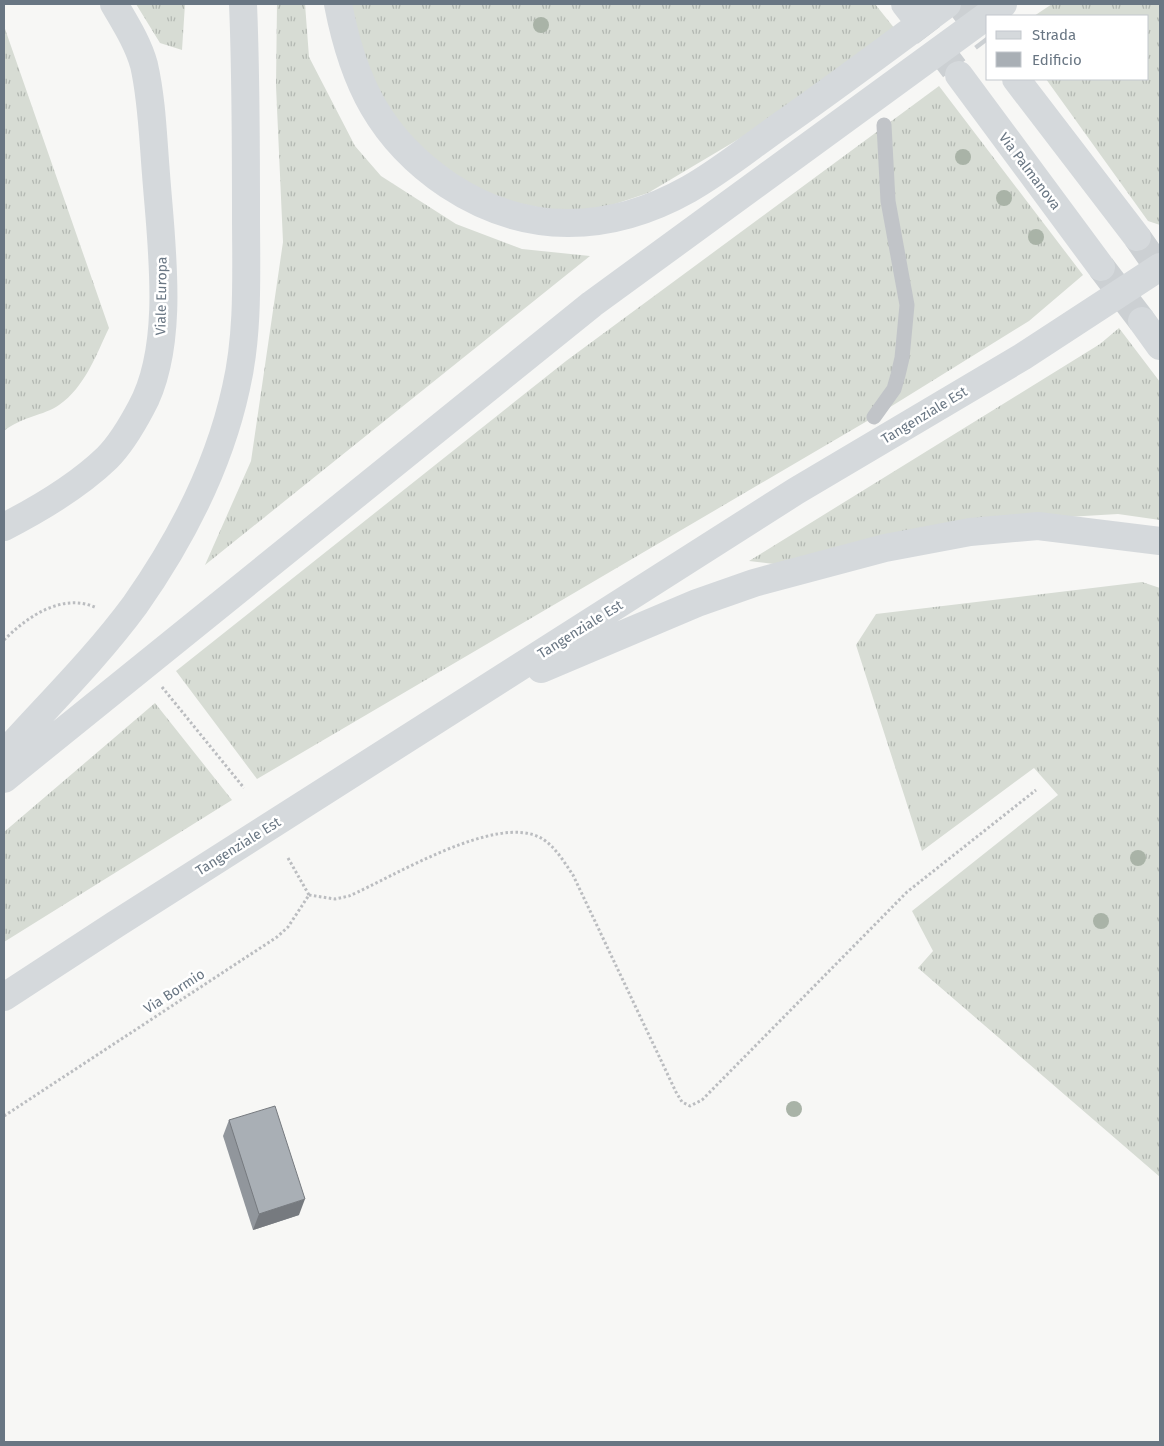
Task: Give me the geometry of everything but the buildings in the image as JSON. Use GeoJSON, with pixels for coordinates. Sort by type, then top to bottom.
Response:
{"type":"FeatureCollection","features":[{"type":"Feature","properties":{"kind":"main road","name":"Viale Europa"},"geometry":{"type":"LineString","coordinates":[[4,527],[54,497],[107,458],[127,432],[142,406],[154,373],[162,333],[163,267],[150,111],[144,64],[137,46],[114,4]]}},
{"type":"Feature","properties":{"kind":"main road"},"geometry":{"type":"LineString","coordinates":[[4,754],[107,640],[134,605],[182,529],[219,446],[236,388],[243,338],[246,271],[246,65],[243,4]]}},
{"type":"Feature","properties":{"kind":"main road"},"geometry":{"type":"LineString","coordinates":[[246,65],[253,4]]}},
{"type":"Feature","properties":{"kind":"main road"},"geometry":{"type":"LineString","coordinates":[[338,4],[350,58],[364,91],[386,126],[408,153],[430,172],[482,204],[526,219],[552,223],[588,223],[619,216],[639,211],[690,189],[894,44],[947,4]]}},
{"type":"Feature","properties":{"kind":"main road"},"geometry":{"type":"LineString","coordinates":[[988,15],[1003,4]]}},
{"type":"Feature","properties":{"kind":"main road"},"geometry":{"type":"LineString","coordinates":[[4,779],[592,304],[986,16]]}},
{"type":"Feature","properties":{"kind":"main road","name":"Via Palmanova"},"geometry":{"type":"LineString","coordinates":[[958,75],[1101,267]]}},
{"type":"Feature","properties":{"kind":"main road"},"geometry":{"type":"LineString","coordinates":[[1017,80],[1137,237]]}},
{"type":"Feature","properties":{"kind":"main road","name":"Tangenziale Est"},"geometry":{"type":"LineString","coordinates":[[4,997],[796,491],[1083,318],[1160,267]]}},
{"type":"Feature","properties":{"kind":"main road"},"geometry":{"type":"LineString","coordinates":[[1142,321],[1160,346]]}},
{"type":"Feature","properties":{"kind":"main road"},"geometry":{"type":"LineString","coordinates":[[466,701],[697,603],[779,576],[886,548],[970,532],[1038,526],[1160,541]]}},
{"type":"Feature","properties":{"kind":"lane"},"geometry":{"type":"LineString","coordinates":[[874,417],[894,389],[902,358],[907,305],[888,201],[884,125]]}},
{"type":"Feature","properties":{"kind":"path"},"geometry":{"type":"LineString","coordinates":[[4,640],[19,625],[48,609],[71,602],[84,602],[98,609]]}},
{"type":"Feature","properties":{"kind":"path"},"geometry":{"type":"LineString","coordinates":[[161,686],[244,788]]}},
{"type":"Feature","properties":{"kind":"path"},"geometry":{"type":"LineString","coordinates":[[288,858],[309,895],[335,899],[349,896],[472,838],[511,832],[526,832],[540,838],[551,845],[573,875],[676,1092],[682,1102],[690,1106],[702,1100],[907,892],[1036,790]]}},
{"type":"Feature","properties":{"kind":"path","name":"Via Bormio"},"geometry":{"type":"LineString","coordinates":[[4,1116],[277,937],[288,927],[309,895]]}},
{"type":"Feature","properties":{"kind":"green space"},"geometry":{"type":"Polygon","coordinates":[[[136,4],[185,4],[182,50],[160,43],[136,4]]]}},
{"type":"Feature","properties":{"kind":"green space"},"geometry":{"type":"Polygon","coordinates":[[[277,4],[305,4],[309,57],[355,146],[381,176],[456,224],[522,249],[590,256],[205,565],[251,461],[283,242],[276,86],[277,4]]]}},
{"type":"Feature","properties":{"kind":"green space"},"geometry":{"type":"Polygon","coordinates":[[[348,4],[875,4],[895,29],[796,105],[648,193],[609,206],[585,210],[551,210],[503,200],[464,182],[412,142],[376,91],[348,4]]]}},
{"type":"Feature","properties":{"kind":"green space"},"geometry":{"type":"Polygon","coordinates":[[[1052,4],[1160,4],[1160,225],[1148,221],[1047,80],[1149,80],[1149,15],[1036,15],[1052,4]]]}},
{"type":"Feature","properties":{"kind":"green space"},"geometry":{"type":"Polygon","coordinates":[[[4,26],[109,328],[89,370],[68,398],[53,409],[18,422],[4,431],[4,26]]]}},
{"type":"Feature","properties":{"kind":"green space"},"geometry":{"type":"Polygon","coordinates":[[[939,86],[1083,275],[1029,321],[874,417],[257,779],[176,671],[566,361],[939,86]]]}},
{"type":"Feature","properties":{"kind":"green space"},"geometry":{"type":"Polygon","coordinates":[[[1119,328],[1160,382],[1160,520],[1118,514],[948,524],[774,564],[749,561],[1100,344],[1119,328]]]}},
{"type":"Feature","properties":{"kind":"green space"},"geometry":{"type":"Polygon","coordinates":[[[1142,582],[1160,588],[1160,1177],[918,968],[933,951],[912,911],[1058,795],[1034,768],[922,851],[856,645],[876,614],[1142,582]]]}},
{"type":"Feature","properties":{"kind":"green space"},"geometry":{"type":"Polygon","coordinates":[[[155,703],[232,800],[4,942],[4,832],[155,703]]]}},
{"type":"Feature","properties":{"kind":"tunnel"},"geometry":{"type":"LineString","coordinates":[[960,4],[986,38]]}},
{"type":"Feature","properties":{"kind":"tunnel"},"geometry":{"type":"LineString","coordinates":[[912,13],[959,75]]}},
{"type":"Feature","properties":{"kind":"tunnel"},"geometry":{"type":"LineString","coordinates":[[1137,237],[1160,270]]}},
{"type":"Feature","properties":{"kind":"tunnel"},"geometry":{"type":"LineString","coordinates":[[1101,267],[1142,321]]}}]}
